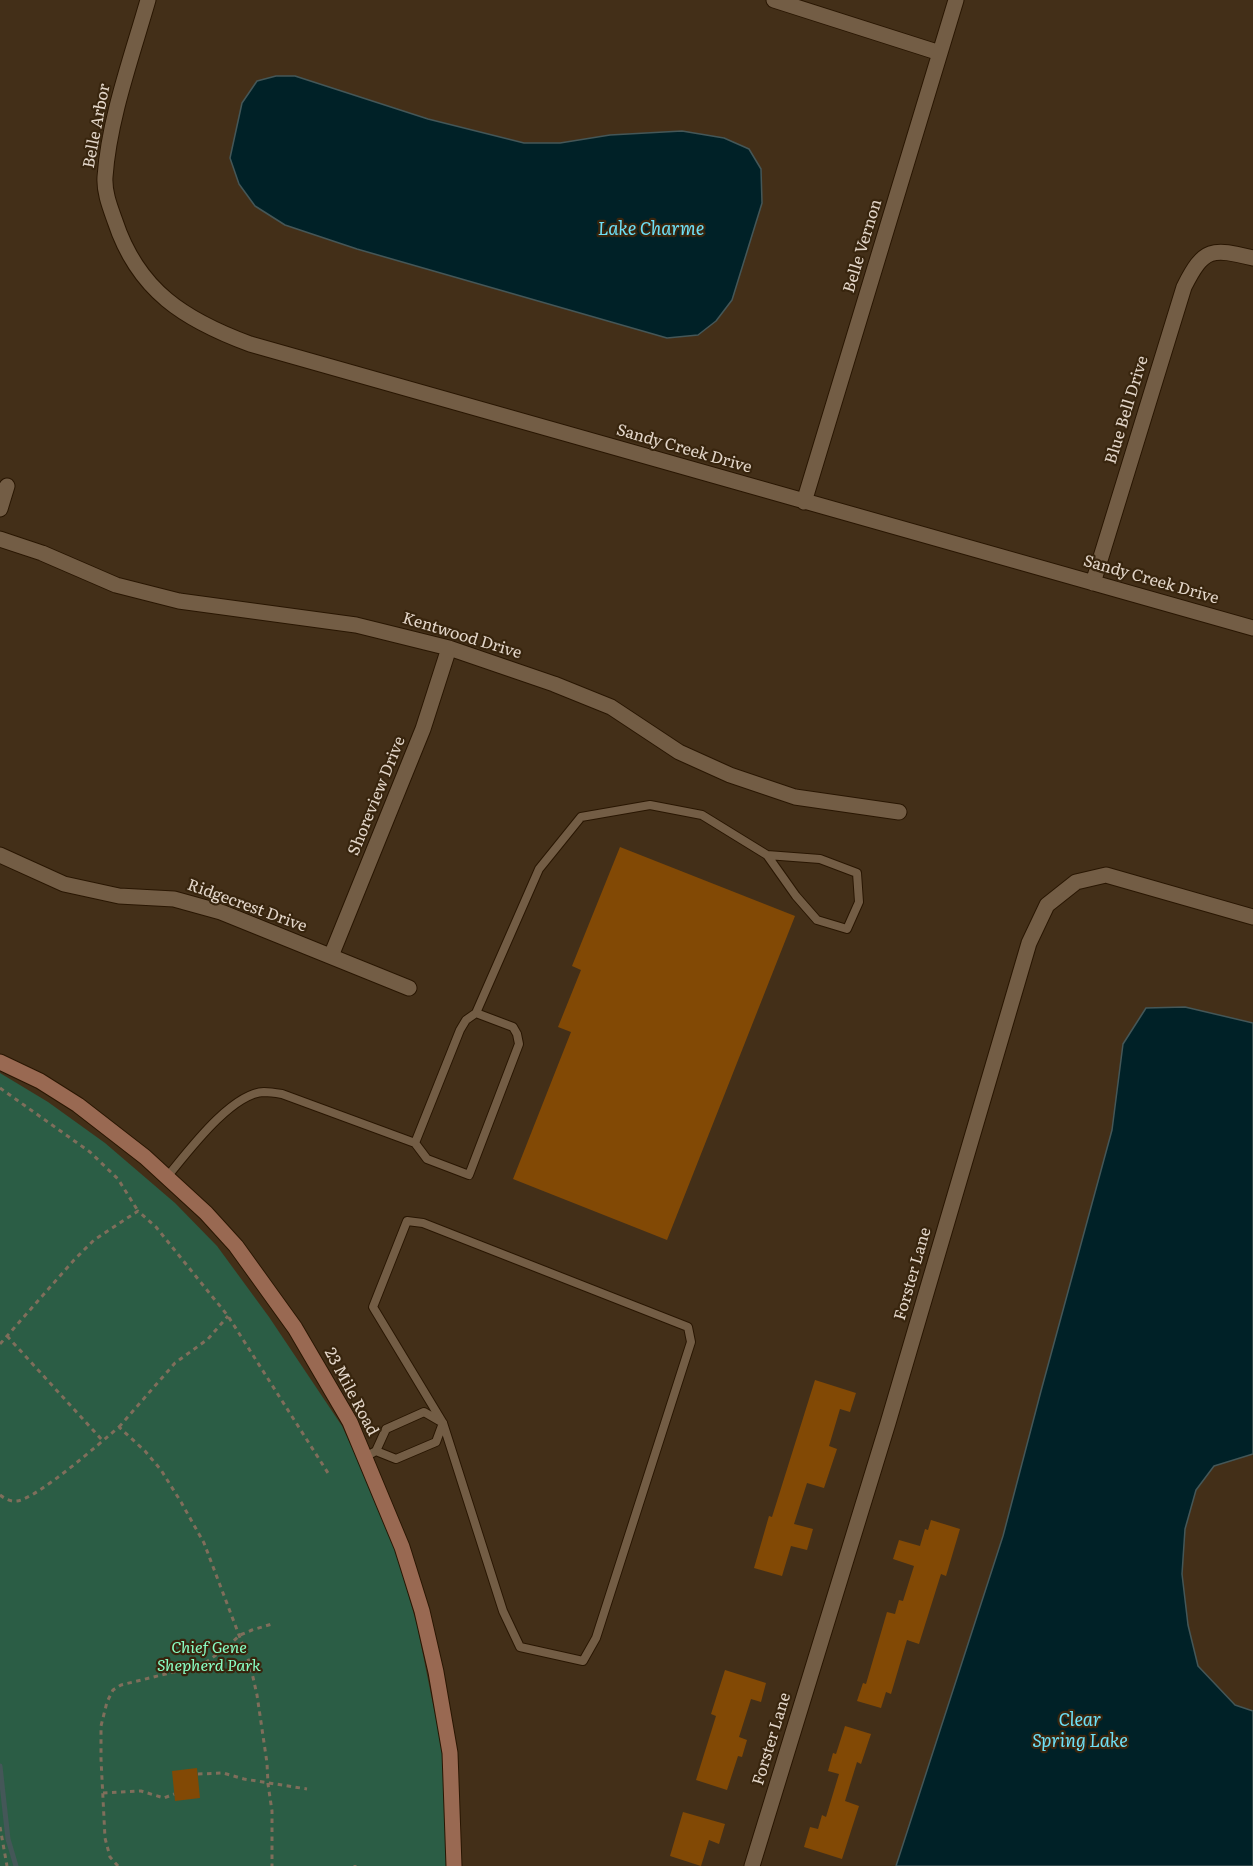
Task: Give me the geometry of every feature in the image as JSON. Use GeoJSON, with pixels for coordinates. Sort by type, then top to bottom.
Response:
{"type":"FeatureCollection","features":[{"type":"Feature","properties":{"kind":"main road","name":"23 Mile Road"},"geometry":{"type":"LineString","coordinates":[[0,1062],[40,1081],[78,1105],[145,1157],[206,1213],[236,1246],[295,1328],[370,1454],[422,1611],[436,1672],[450,1753],[454,1866]]}},
{"type":"Feature","properties":{"kind":"street","name":"Belle Arbor"},"geometry":{"type":"LineString","coordinates":[[130,258],[108,201],[105,179],[120,93],[148,0]]}},
{"type":"Feature","properties":{"kind":"street"},"geometry":{"type":"LineString","coordinates":[[774,0],[940,53]]}},
{"type":"Feature","properties":{"kind":"street","name":"Belle Vernon"},"geometry":{"type":"LineString","coordinates":[[804,502],[956,0]]}},
{"type":"Feature","properties":{"kind":"street","name":"Blue Bell Drive"},"geometry":{"type":"LineString","coordinates":[[1093,583],[1184,287],[1194,267],[1208,254],[1219,251],[1253,258]]}},
{"type":"Feature","properties":{"kind":"street","name":"Sandy Creek Drive"},"geometry":{"type":"LineString","coordinates":[[130,258],[148,282],[169,302],[195,321],[240,340],[1253,628]]}},
{"type":"Feature","properties":{"kind":"street"},"geometry":{"type":"LineString","coordinates":[[0,509],[7,486]]}},
{"type":"Feature","properties":{"kind":"street","name":"Kentwood Drive"},"geometry":{"type":"LineString","coordinates":[[0,539],[42,553],[116,585],[169,598],[356,625],[449,648],[554,684],[610,707],[679,752],[730,775],[795,797],[899,812]]}},
{"type":"Feature","properties":{"kind":"street","name":"Shoreview Drive"},"geometry":{"type":"LineString","coordinates":[[331,956],[423,729],[449,648]]}},
{"type":"Feature","properties":{"kind":"street","name":"Ridgecrest Drive"},"geometry":{"type":"LineString","coordinates":[[0,855],[64,884],[119,896],[174,899],[221,912],[409,988]]}},
{"type":"Feature","properties":{"kind":"street","name":"Forster Lane"},"geometry":{"type":"LineString","coordinates":[[752,1866],[888,1423],[1029,943],[1047,905],[1076,882],[1106,875],[1253,917]]}},
{"type":"Feature","properties":{"kind":"lane"},"geometry":{"type":"LineString","coordinates":[[415,1143],[460,1030],[466,1020],[476,1013],[539,869],[581,817],[650,805],[702,815],[766,855],[817,920],[847,929],[859,902],[856,873],[820,859],[766,855]]}},
{"type":"Feature","properties":{"kind":"lane"},"geometry":{"type":"LineString","coordinates":[[167,1177],[233,1104],[262,1092],[282,1094],[415,1143],[427,1160],[470,1175],[519,1044],[513,1027],[476,1013]]}},
{"type":"Feature","properties":{"kind":"lane"},"geometry":{"type":"LineString","coordinates":[[443,1423],[373,1307],[407,1221],[423,1223],[688,1327],[691,1341],[596,1638],[583,1660],[520,1647],[503,1611],[443,1423],[424,1412],[386,1429],[370,1454],[396,1459],[418,1450],[436,1442],[443,1423]]}},
{"type":"Feature","properties":{"kind":"path"},"geometry":{"type":"LineString","coordinates":[[0,1088],[90,1152],[118,1179],[138,1211],[156,1227],[228,1316],[328,1473]]}},
{"type":"Feature","properties":{"kind":"path"},"geometry":{"type":"LineString","coordinates":[[0,1344],[93,1240],[138,1211]]}},
{"type":"Feature","properties":{"kind":"path"},"geometry":{"type":"LineString","coordinates":[[0,1495],[6,1500],[15,1502],[26,1499],[64,1472],[119,1427],[176,1363],[208,1339],[228,1316]]}},
{"type":"Feature","properties":{"kind":"path"},"geometry":{"type":"LineString","coordinates":[[7,1336],[102,1441]]}},
{"type":"Feature","properties":{"kind":"path"},"geometry":{"type":"LineString","coordinates":[[119,1427],[162,1470],[181,1502],[204,1543],[240,1635],[257,1695],[267,1763],[272,1811],[272,1866]]}},
{"type":"Feature","properties":{"kind":"path"},"geometry":{"type":"LineString","coordinates":[[118,1866],[110,1857],[105,1838],[101,1726],[106,1702],[113,1690],[121,1685],[202,1665],[240,1635],[272,1624]]}},
{"type":"Feature","properties":{"kind":"path"},"geometry":{"type":"LineString","coordinates":[[198,1774],[223,1773],[268,1784],[307,1789]]}},
{"type":"Feature","properties":{"kind":"path"},"geometry":{"type":"LineString","coordinates":[[103,1793],[141,1791],[164,1798],[174,1794]]}},
{"type":"Feature","properties":{"kind":"path"},"geometry":{"type":"LineString","coordinates":[[0,1827],[7,1866]]}},
{"type":"Feature","properties":{"kind":"green space","name":"Chief Gene Shepherd Park"},"geometry":{"type":"Polygon","coordinates":[[[0,1073],[48,1102],[105,1143],[175,1203],[217,1246],[269,1317],[342,1426],[372,1491],[396,1552],[417,1625],[443,1754],[447,1866],[0,1866],[0,1073]]]}},
{"type":"Feature","properties":{"kind":"water","name":"Lake Charme"},"geometry":{"type":"Polygon","coordinates":[[[276,76],[295,76],[428,119],[524,143],[560,143],[610,135],[682,131],[724,138],[749,149],[761,169],[762,203],[732,300],[716,321],[698,335],[667,338],[357,249],[285,225],[255,206],[239,184],[230,158],[242,103],[257,81],[276,76]]]}},
{"type":"Feature","properties":{"kind":"water","name":"Clear Spring Lake"},"geometry":{"type":"Polygon","coordinates":[[[1185,1007],[1253,1023],[1253,1454],[1214,1466],[1196,1490],[1185,1529],[1182,1574],[1188,1625],[1198,1666],[1235,1705],[1253,1711],[1253,1866],[896,1866],[1003,1536],[1112,1130],[1123,1044],[1146,1008],[1185,1007]]]}},
{"type":"Feature","properties":{"kind":"building"},"geometry":{"type":"Polygon","coordinates":[[[620,847],[795,916],[667,1240],[513,1179],[571,1032],[558,1027],[581,970],[572,966],[620,847]]]}},
{"type":"Feature","properties":{"kind":"building"},"geometry":{"type":"Polygon","coordinates":[[[815,1380],[856,1393],[850,1412],[840,1409],[829,1446],[837,1449],[824,1488],[807,1483],[794,1524],[813,1529],[807,1550],[791,1546],[782,1576],[754,1568],[815,1380]]]}},
{"type":"Feature","properties":{"kind":"building"},"geometry":{"type":"Polygon","coordinates":[[[931,1520],[960,1529],[946,1576],[941,1574],[919,1644],[907,1640],[891,1694],[886,1692],[881,1708],[857,1701],[863,1683],[866,1684],[887,1612],[895,1614],[899,1600],[903,1601],[914,1566],[893,1559],[899,1540],[920,1546],[925,1529],[928,1530],[931,1520]]]}},
{"type":"Feature","properties":{"kind":"building"},"geometry":{"type":"Polygon","coordinates":[[[725,1670],[766,1683],[761,1702],[751,1699],[739,1737],[747,1740],[742,1757],[738,1756],[727,1790],[696,1780],[716,1716],[711,1714],[725,1670]]]}},
{"type":"Feature","properties":{"kind":"building"},"geometry":{"type":"Polygon","coordinates":[[[845,1726],[871,1734],[861,1764],[857,1762],[845,1801],[859,1806],[842,1859],[804,1847],[810,1827],[818,1829],[822,1815],[826,1817],[839,1774],[828,1771],[845,1726]]]}},
{"type":"Feature","properties":{"kind":"building"},"geometry":{"type":"Polygon","coordinates":[[[197,1768],[200,1798],[175,1801],[172,1771],[197,1768]]]}},
{"type":"Feature","properties":{"kind":"building"},"geometry":{"type":"Polygon","coordinates":[[[683,1812],[725,1824],[719,1844],[709,1840],[701,1866],[670,1856],[683,1812]]]}},
{"type":"Feature","properties":{"kind":"waterway"},"geometry":{"type":"LineString","coordinates":[[0,1766],[8,1839],[16,1866]]}}]}
